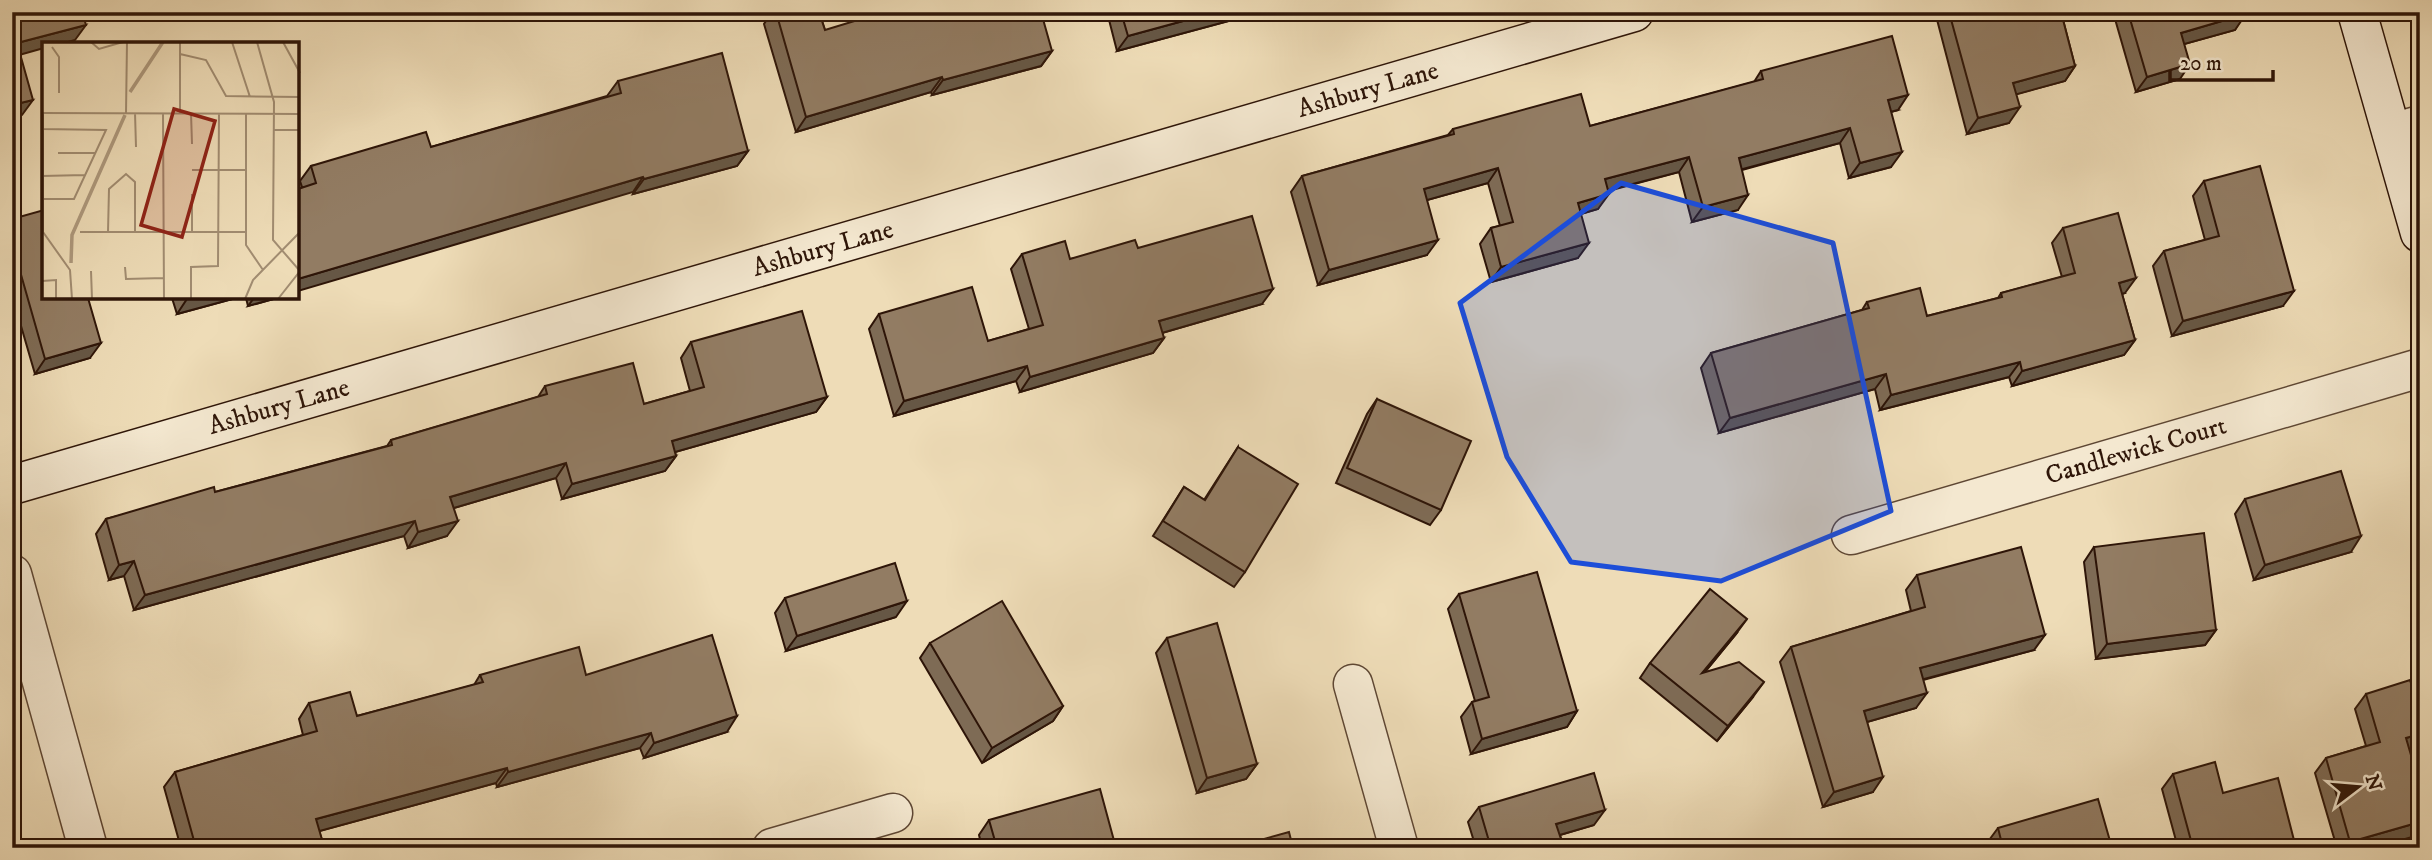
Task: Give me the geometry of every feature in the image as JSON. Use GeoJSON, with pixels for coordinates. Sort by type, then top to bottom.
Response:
{"type":"FeatureCollection","features":[{"type":"Feature","properties":{"kind":"street","name":"Ashbury Lane"},"geometry":{"type":"LineString","coordinates":[[12,485],[1634,12]]}},
{"type":"Feature","properties":{"kind":"street"},"geometry":{"type":"LineString","coordinates":[[2357,12],[2406,129],[2420,233]]}},
{"type":"Feature","properties":{"kind":"street","name":"Candlewick Court"},"geometry":{"type":"LineString","coordinates":[[1852,535],[2420,368]]}},
{"type":"Feature","properties":{"kind":"street"},"geometry":{"type":"LineString","coordinates":[[12,575],[88,848]]}},
{"type":"Feature","properties":{"kind":"street"},"geometry":{"type":"LineString","coordinates":[[1353,684],[1399,848]]}},
{"type":"Feature","properties":{"kind":"street"},"geometry":{"type":"LineString","coordinates":[[772,848],[893,813]]}},
{"type":"Feature","properties":{"kind":"highlighted area"},"geometry":{"type":"Polygon","coordinates":[[[1621,183],[1833,243],[1891,511],[1721,581],[1571,562],[1507,457],[1460,303],[1621,183]]]}},
{"type":"Feature","properties":{"kind":"building"},"geometry":{"type":"Polygon","coordinates":[[[12,12],[82,12],[86,25],[17,43],[33,100],[12,105],[12,12]]]}},
{"type":"Feature","properties":{"kind":"building"},"geometry":{"type":"Polygon","coordinates":[[[776,12],[819,12],[825,30],[884,12],[1041,12],[1052,51],[943,80],[942,77],[806,117],[776,12]]]}},
{"type":"Feature","properties":{"kind":"building"},"geometry":{"type":"Polygon","coordinates":[[[1121,12],[1216,12],[1128,36],[1121,12]]]}},
{"type":"Feature","properties":{"kind":"building"},"geometry":{"type":"Polygon","coordinates":[[[1949,12],[2061,12],[2075,66],[2013,83],[2020,107],[1978,118],[1949,12]]]}},
{"type":"Feature","properties":{"kind":"building"},"geometry":{"type":"Polygon","coordinates":[[[2128,12],[2246,14],[2181,33],[2190,64],[2147,77],[2128,12]]]}},
{"type":"Feature","properties":{"kind":"building"},"geometry":{"type":"Polygon","coordinates":[[[1892,36],[1908,95],[1888,100],[1902,152],[1860,163],[1850,128],[1739,158],[1748,195],[1703,207],[1689,157],[1605,179],[1609,194],[1578,203],[1589,243],[1501,267],[1491,228],[1513,222],[1498,168],[1424,189],[1438,240],[1329,270],[1302,176],[1454,134],[1453,129],[1581,94],[1590,126],[1763,79],[1761,71],[1892,36]]]}},
{"type":"Feature","properties":{"kind":"building"},"geometry":{"type":"Polygon","coordinates":[[[722,53],[748,151],[644,179],[643,177],[299,279],[299,189],[316,183],[311,166],[426,132],[431,147],[621,93],[618,81],[722,53]]]}},
{"type":"Feature","properties":{"kind":"building"},"geometry":{"type":"Polygon","coordinates":[[[2260,166],[2294,291],[2183,321],[2164,251],[2219,236],[2204,181],[2260,166]]]}},
{"type":"Feature","properties":{"kind":"building"},"geometry":{"type":"Polygon","coordinates":[[[42,211],[42,299],[88,299],[101,343],[45,359],[12,243],[12,219],[42,211]]]}},
{"type":"Feature","properties":{"kind":"building"},"geometry":{"type":"Polygon","coordinates":[[[2118,213],[2136,278],[2119,283],[2135,340],[2022,371],[2020,362],[1891,395],[1886,374],[1730,418],[1711,353],[1869,308],[1867,302],[1920,288],[1927,316],[2002,297],[2001,293],[2075,273],[2063,228],[2118,213]]]}},
{"type":"Feature","properties":{"kind":"building"},"geometry":{"type":"Polygon","coordinates":[[[1252,216],[1273,289],[1159,321],[1164,338],[1030,377],[1027,366],[904,401],[879,314],[972,287],[988,341],[1043,325],[1022,254],[1065,241],[1070,259],[1135,240],[1138,248],[1252,216]]]}},
{"type":"Feature","properties":{"kind":"building"},"geometry":{"type":"Polygon","coordinates":[[[802,311],[827,397],[672,441],[676,456],[572,484],[566,463],[450,497],[458,521],[418,532],[415,521],[145,595],[134,561],[119,565],[106,519],[214,487],[215,492],[392,445],[391,440],[547,394],[545,386],[633,363],[644,404],[704,387],[691,342],[802,311]]]}},
{"type":"Feature","properties":{"kind":"building"},"geometry":{"type":"Polygon","coordinates":[[[1377,399],[1471,441],[1441,510],[1347,468],[1377,399]]]}},
{"type":"Feature","properties":{"kind":"building"},"geometry":{"type":"Polygon","coordinates":[[[1238,447],[1298,484],[1245,572],[1163,521],[1184,487],[1205,500],[1238,447]]]}},
{"type":"Feature","properties":{"kind":"building"},"geometry":{"type":"Polygon","coordinates":[[[2341,471],[2361,536],[2265,565],[2245,499],[2341,471]]]}},
{"type":"Feature","properties":{"kind":"building"},"geometry":{"type":"Polygon","coordinates":[[[2204,533],[2216,630],[2107,644],[2094,547],[2204,533]]]}},
{"type":"Feature","properties":{"kind":"building"},"geometry":{"type":"Polygon","coordinates":[[[2021,547],[2045,635],[1920,668],[1927,693],[1864,711],[1883,777],[1834,792],[1791,647],[1925,607],[1917,575],[2021,547]]]}},
{"type":"Feature","properties":{"kind":"building"},"geometry":{"type":"Polygon","coordinates":[[[895,563],[907,601],[797,636],[785,598],[895,563]]]}},
{"type":"Feature","properties":{"kind":"building"},"geometry":{"type":"Polygon","coordinates":[[[1537,572],[1577,711],[1482,739],[1472,702],[1489,697],[1459,594],[1537,572]]]}},
{"type":"Feature","properties":{"kind":"building"},"geometry":{"type":"Polygon","coordinates":[[[1710,589],[1747,619],[1702,673],[1739,662],[1764,682],[1728,726],[1650,663],[1710,589]]]}},
{"type":"Feature","properties":{"kind":"building"},"geometry":{"type":"Polygon","coordinates":[[[1002,601],[1063,706],[992,748],[930,643],[1002,601]]]}},
{"type":"Feature","properties":{"kind":"building"},"geometry":{"type":"Polygon","coordinates":[[[1217,623],[1257,764],[1207,778],[1167,638],[1217,623]]]}},
{"type":"Feature","properties":{"kind":"building"},"geometry":{"type":"Polygon","coordinates":[[[712,635],[737,716],[654,743],[651,733],[508,772],[507,768],[316,819],[323,843],[308,848],[196,848],[175,772],[317,731],[309,703],[350,692],[357,716],[483,682],[480,675],[579,647],[586,675],[712,635]]]}},
{"type":"Feature","properties":{"kind":"building"},"geometry":{"type":"Polygon","coordinates":[[[2410,680],[2420,712],[2420,734],[2406,738],[2420,786],[2420,822],[2350,842],[2326,758],[2380,742],[2366,694],[2410,680]]]}},
{"type":"Feature","properties":{"kind":"building"},"geometry":{"type":"Polygon","coordinates":[[[2215,762],[2223,793],[2278,778],[2296,848],[2193,848],[2173,774],[2215,762]]]}},
{"type":"Feature","properties":{"kind":"building"},"geometry":{"type":"Polygon","coordinates":[[[1594,773],[1605,810],[1556,824],[1564,848],[1491,848],[1479,807],[1594,773]]]}},
{"type":"Feature","properties":{"kind":"building"},"geometry":{"type":"Polygon","coordinates":[[[1100,789],[1116,848],[997,848],[989,820],[1100,789]]]}},
{"type":"Feature","properties":{"kind":"building"},"geometry":{"type":"Polygon","coordinates":[[[2098,799],[2112,848],[2003,848],[1998,828],[2098,799]]]}},
{"type":"Feature","properties":{"kind":"building"},"geometry":{"type":"Polygon","coordinates":[[[1289,832],[1293,848],[1232,848],[1289,832]]]}},
{"type":"Feature","properties":{"kind":"building"},"geometry":{"type":"Polygon","coordinates":[[[1321,843],[1322,848],[1303,848],[1321,843]]]}}]}
